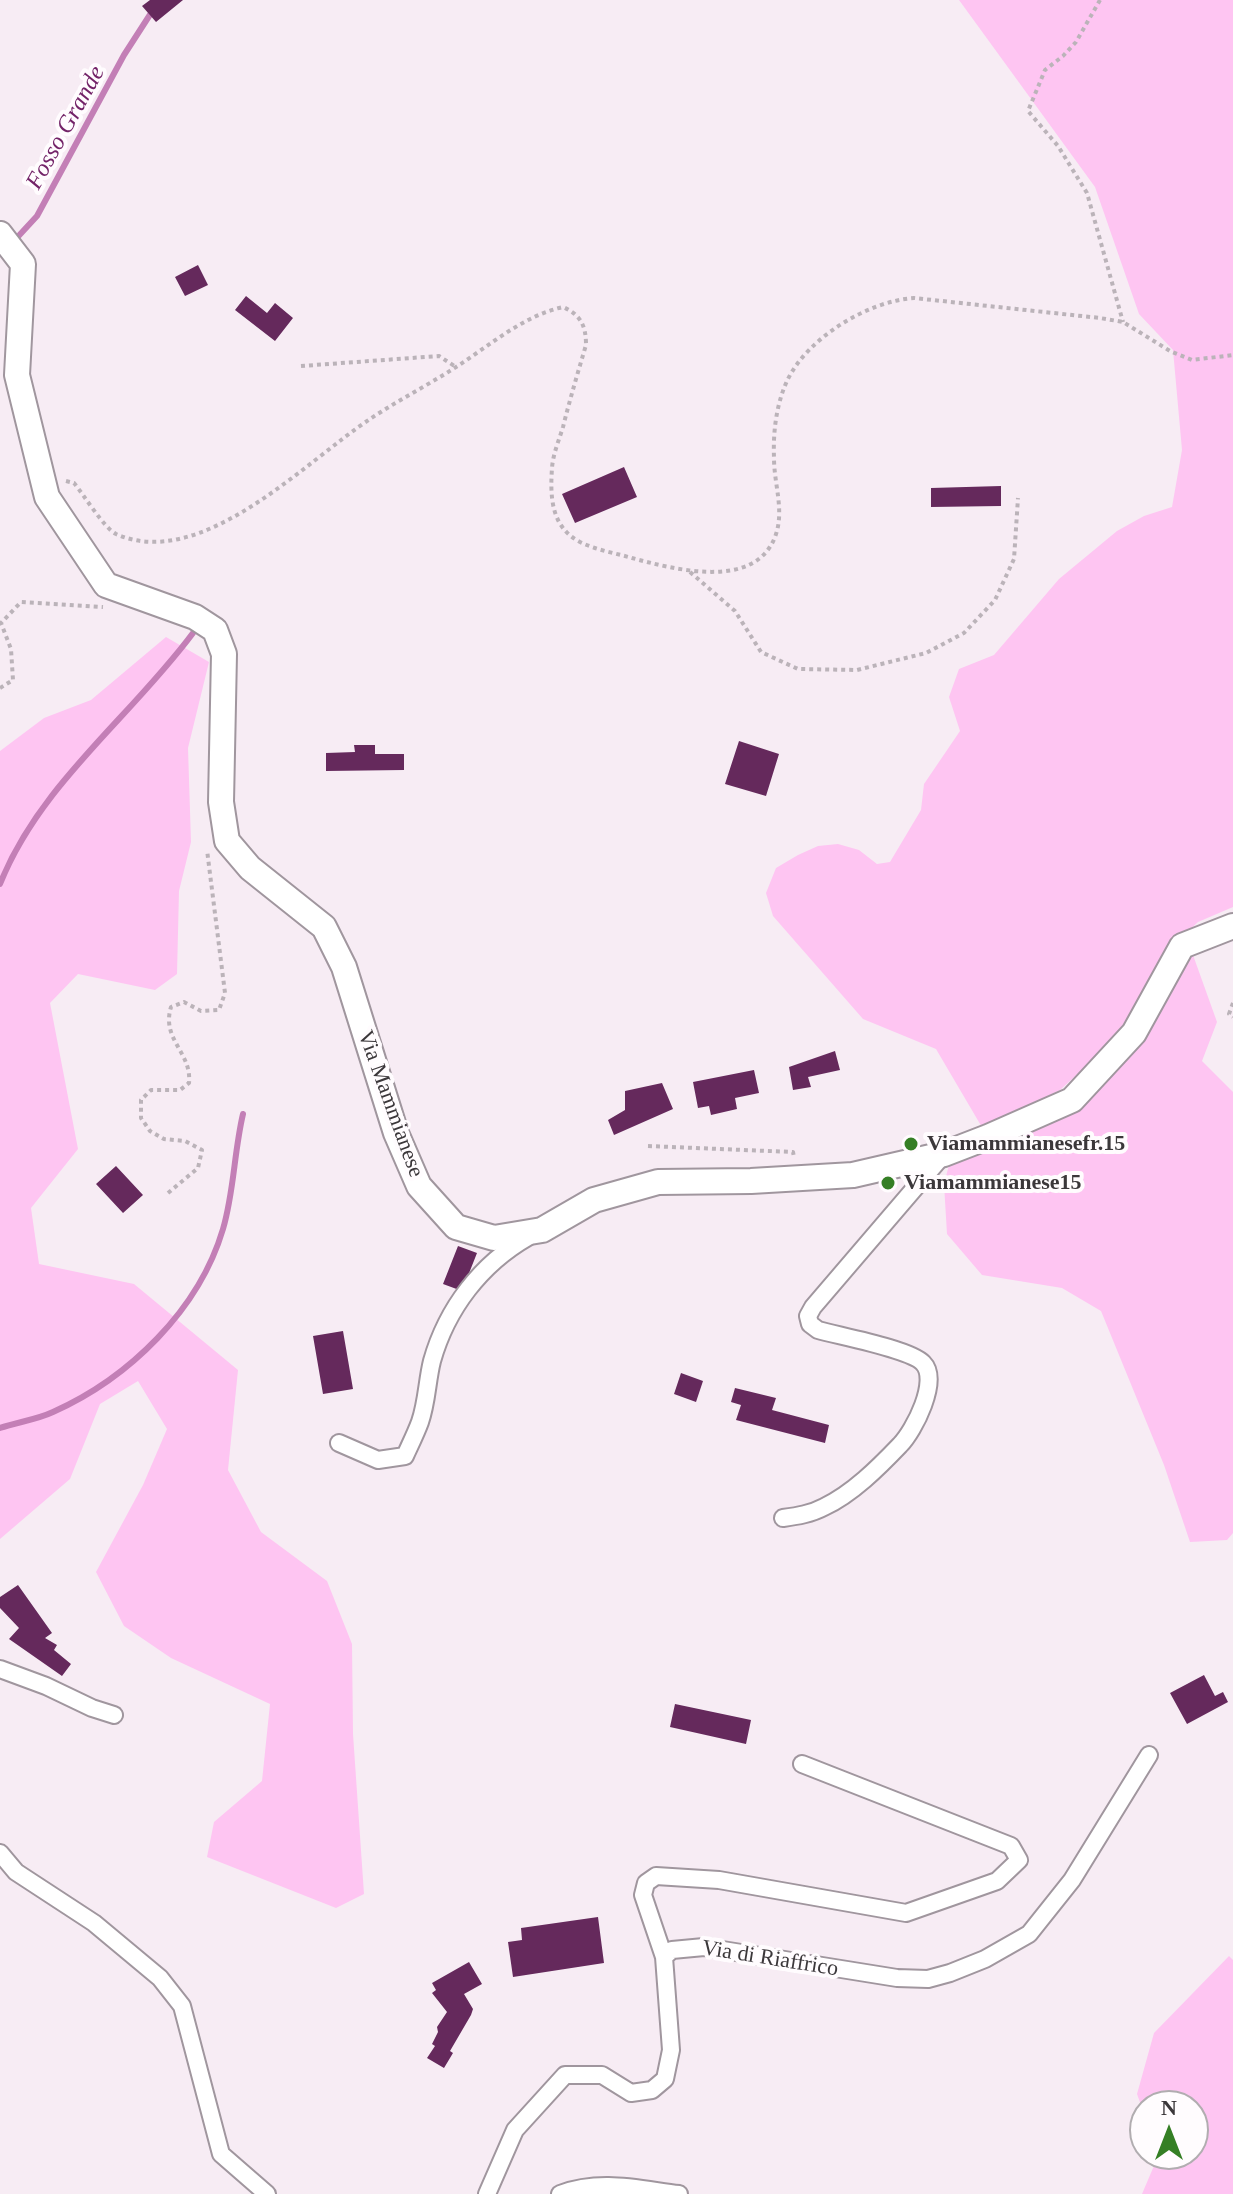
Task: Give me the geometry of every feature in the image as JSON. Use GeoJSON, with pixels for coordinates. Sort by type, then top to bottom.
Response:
{"type":"FeatureCollection","features":[{"type":"Feature","properties":{"kind":"main road","name":"Via Mammianese"},"geometry":{"type":"LineString","coordinates":[[0,234],[23,264],[17,375],[47,497],[106,585],[195,617],[215,630],[224,654],[221,802],[227,841],[250,868],[324,927],[344,967],[396,1133],[419,1186],[456,1227],[494,1238],[542,1230],[594,1200],[658,1182],[853,1175],[944,1154],[1072,1100],[1134,1033],[1182,946],[1233,926]]}},
{"type":"Feature","properties":{"kind":"street"},"geometry":{"type":"LineString","coordinates":[[783,1518],[804,1515],[825,1507],[857,1484],[902,1443],[929,1390],[929,1375],[924,1363],[909,1354],[818,1330],[810,1324],[808,1316],[944,1154]]}},
{"type":"Feature","properties":{"kind":"street"},"geometry":{"type":"LineString","coordinates":[[339,1443],[378,1460],[405,1456],[421,1420],[432,1360],[447,1321],[475,1277],[502,1252],[542,1230]]}},
{"type":"Feature","properties":{"kind":"street"},"geometry":{"type":"LineString","coordinates":[[0,1669],[114,1715]]}},
{"type":"Feature","properties":{"kind":"street","name":"Via di Riaffrico"},"geometry":{"type":"LineString","coordinates":[[664,1957],[672,1950],[704,1947],[897,1978],[928,1979],[985,1959],[1029,1934],[1041,1922],[1072,1880],[1149,1755]]}},
{"type":"Feature","properties":{"kind":"street"},"geometry":{"type":"LineString","coordinates":[[487,2194],[515,2130],[565,2075],[602,2075],[631,2093],[652,2090],[665,2079],[671,2050],[664,1957],[643,1895],[646,1883],[656,1876],[719,1880],[906,1913],[997,1881],[1019,1860],[1011,1846],[802,1764]]}},
{"type":"Feature","properties":{"kind":"street"},"geometry":{"type":"LineString","coordinates":[[0,1853],[16,1872],[94,1923],[168,1987],[182,2006],[221,2154],[267,2194]]}},
{"type":"Feature","properties":{"kind":"street"},"geometry":{"type":"LineString","coordinates":[[560,2194],[596,2185],[620,2185],[679,2194]]}},
{"type":"Feature","properties":{"kind":"path"},"geometry":{"type":"LineString","coordinates":[[1100,0],[1076,42],[1045,70],[1028,111],[1058,146],[1087,193],[1123,322]]}},
{"type":"Feature","properties":{"kind":"path"},"geometry":{"type":"LineString","coordinates":[[40,474],[74,483],[113,533],[138,541],[170,541],[213,527],[237,515],[371,418],[494,341],[548,311],[563,307],[581,319],[586,331],[586,345],[552,463],[552,508],[562,529],[600,550],[690,572],[735,570],[753,563],[769,549],[779,519],[774,462],[775,424],[787,379],[809,352],[839,325],[865,309],[893,299],[914,298],[1084,316],[1123,322],[1170,351],[1192,360],[1233,355]]}},
{"type":"Feature","properties":{"kind":"path"},"geometry":{"type":"LineString","coordinates":[[301,366],[439,356],[456,367]]}},
{"type":"Feature","properties":{"kind":"path"},"geometry":{"type":"LineString","coordinates":[[690,572],[735,611],[761,652],[798,669],[857,670],[926,653],[964,633],[995,600],[1014,559],[1018,498]]}},
{"type":"Feature","properties":{"kind":"path"},"geometry":{"type":"LineString","coordinates":[[0,688],[13,680],[11,649],[1,623],[21,602],[98,609],[138,597]]}},
{"type":"Feature","properties":{"kind":"path"},"geometry":{"type":"LineString","coordinates":[[168,1193],[198,1168],[202,1150],[185,1141],[164,1139],[150,1131],[141,1118],[141,1100],[151,1090],[180,1090],[189,1083],[190,1071],[169,1028],[171,1007],[184,1002],[201,1011],[219,1010],[225,993],[205,838]]}},
{"type":"Feature","properties":{"kind":"path"},"geometry":{"type":"LineString","coordinates":[[1233,1003],[1229,1014],[1233,1017]]}},
{"type":"Feature","properties":{"kind":"path"},"geometry":{"type":"LineString","coordinates":[[648,1146],[793,1152],[800,1178]]}},
{"type":"Feature","properties":{"kind":"shaded area"},"geometry":{"type":"Polygon","coordinates":[[[959,0],[1233,0],[1233,907],[1198,922],[1163,955],[1113,1042],[1060,1090],[983,1129],[936,1049],[863,1019],[773,916],[766,893],[776,868],[818,846],[838,844],[859,850],[877,864],[890,862],[921,810],[924,784],[960,731],[949,697],[959,669],[994,655],[1059,579],[1117,531],[1144,516],[1172,507],[1182,450],[1173,350],[1139,314],[1095,187],[959,0]]]}},
{"type":"Feature","properties":{"kind":"shaded area"},"geometry":{"type":"Polygon","coordinates":[[[166,637],[209,662],[188,748],[191,842],[179,891],[177,974],[155,990],[78,974],[50,1003],[78,1149],[31,1208],[39,1264],[134,1284],[238,1370],[228,1470],[261,1532],[327,1581],[352,1644],[353,1734],[364,1894],[336,1908],[207,1857],[214,1822],[262,1781],[270,1704],[171,1658],[124,1626],[96,1572],[143,1485],[167,1429],[138,1381],[100,1404],[70,1479],[0,1539],[0,751],[44,718],[91,700],[166,637]]]}},
{"type":"Feature","properties":{"kind":"shaded area"},"geometry":{"type":"Polygon","coordinates":[[[1193,955],[1217,1022],[1202,1061],[1233,1092],[1233,1533],[1227,1540],[1190,1542],[1164,1465],[1101,1311],[1062,1288],[982,1275],[947,1234],[944,1184],[950,1161],[1085,1100],[1193,955]]]}},
{"type":"Feature","properties":{"kind":"shaded area"},"geometry":{"type":"Polygon","coordinates":[[[1229,1956],[1233,1960],[1233,2194],[1142,2194],[1152,2170],[1209,2170],[1209,2090],[1138,2090],[1154,2033],[1229,1956]]]}},
{"type":"Feature","properties":{"kind":"building"},"geometry":{"type":"Polygon","coordinates":[[[150,0],[183,0],[156,22],[142,6],[150,0]]]}},
{"type":"Feature","properties":{"kind":"building"},"geometry":{"type":"Polygon","coordinates":[[[198,265],[208,285],[185,296],[175,277],[198,265]]]}},
{"type":"Feature","properties":{"kind":"building"},"geometry":{"type":"Polygon","coordinates":[[[246,296],[267,313],[275,303],[293,318],[275,341],[235,310],[246,296]]]}},
{"type":"Feature","properties":{"kind":"building"},"geometry":{"type":"Polygon","coordinates":[[[624,467],[637,497],[575,523],[562,494],[624,467]]]}},
{"type":"Feature","properties":{"kind":"building"},"geometry":{"type":"Polygon","coordinates":[[[1001,486],[1001,506],[931,507],[931,488],[1001,486]]]}},
{"type":"Feature","properties":{"kind":"building"},"geometry":{"type":"Polygon","coordinates":[[[739,741],[779,754],[766,796],[725,784],[739,741]]]}},
{"type":"Feature","properties":{"kind":"building"},"geometry":{"type":"Polygon","coordinates":[[[354,745],[375,745],[375,754],[404,754],[404,770],[326,771],[326,753],[355,752],[354,745]]]}},
{"type":"Feature","properties":{"kind":"building"},"geometry":{"type":"Polygon","coordinates":[[[835,1051],[840,1070],[808,1077],[811,1087],[793,1090],[789,1067],[835,1051]]]}},
{"type":"Feature","properties":{"kind":"building"},"geometry":{"type":"Polygon","coordinates":[[[754,1070],[759,1093],[735,1098],[737,1109],[711,1115],[709,1106],[698,1108],[693,1082],[754,1070]]]}},
{"type":"Feature","properties":{"kind":"building"},"geometry":{"type":"Polygon","coordinates":[[[662,1083],[673,1109],[614,1135],[608,1120],[625,1110],[625,1091],[662,1083]]]}},
{"type":"Feature","properties":{"kind":"building"},"geometry":{"type":"Polygon","coordinates":[[[116,1166],[143,1195],[123,1213],[96,1184],[116,1166]]]}},
{"type":"Feature","properties":{"kind":"building"},"geometry":{"type":"Polygon","coordinates":[[[458,1246],[477,1253],[462,1291],[443,1284],[458,1246]]]}},
{"type":"Feature","properties":{"kind":"building"},"geometry":{"type":"Polygon","coordinates":[[[343,1331],[353,1389],[323,1394],[313,1336],[343,1331]]]}},
{"type":"Feature","properties":{"kind":"building"},"geometry":{"type":"Polygon","coordinates":[[[681,1373],[703,1381],[696,1402],[674,1394],[681,1373]]]}},
{"type":"Feature","properties":{"kind":"building"},"geometry":{"type":"Polygon","coordinates":[[[735,1388],[776,1398],[772,1410],[829,1425],[825,1443],[736,1420],[741,1405],[731,1402],[735,1388]]]}},
{"type":"Feature","properties":{"kind":"building"},"geometry":{"type":"Polygon","coordinates":[[[18,1585],[52,1633],[45,1638],[57,1645],[54,1650],[71,1664],[62,1676],[9,1639],[19,1628],[0,1608],[0,1597],[18,1585]]]}},
{"type":"Feature","properties":{"kind":"building"},"geometry":{"type":"Polygon","coordinates":[[[1204,1675],[1215,1696],[1223,1692],[1228,1702],[1187,1724],[1170,1693],[1204,1675]]]}},
{"type":"Feature","properties":{"kind":"building"},"geometry":{"type":"Polygon","coordinates":[[[675,1704],[751,1720],[746,1744],[670,1727],[675,1704]]]}},
{"type":"Feature","properties":{"kind":"building"},"geometry":{"type":"Polygon","coordinates":[[[598,1917],[604,1963],[513,1977],[508,1942],[522,1940],[521,1928],[598,1917]]]}},
{"type":"Feature","properties":{"kind":"building"},"geometry":{"type":"Polygon","coordinates":[[[469,1962],[482,1984],[464,1994],[473,2009],[444,2068],[427,2058],[435,2046],[432,2044],[437,2027],[447,2012],[432,1993],[436,1990],[432,1983],[469,1962]]]}},
{"type":"Feature","properties":{"kind":"waterway","name":"Fosso Grande"},"geometry":{"type":"LineString","coordinates":[[13,242],[37,216],[124,55],[153,10]]}},
{"type":"Feature","properties":{"kind":"waterway"},"geometry":{"type":"LineString","coordinates":[[0,884],[17,848],[62,783],[193,633]]}},
{"type":"Feature","properties":{"kind":"waterway"},"geometry":{"type":"LineString","coordinates":[[0,1428],[40,1417],[81,1398],[134,1361],[179,1314],[212,1259],[223,1229],[243,1114]]}},
{"type":"Feature","properties":{"kind":"place","name":"Viamammianesefr.15"},"geometry":{"type":"Point","coordinates":[911,1144]}},
{"type":"Feature","properties":{"kind":"place","name":"Viamammianese15"},"geometry":{"type":"Point","coordinates":[888,1183]}}]}
